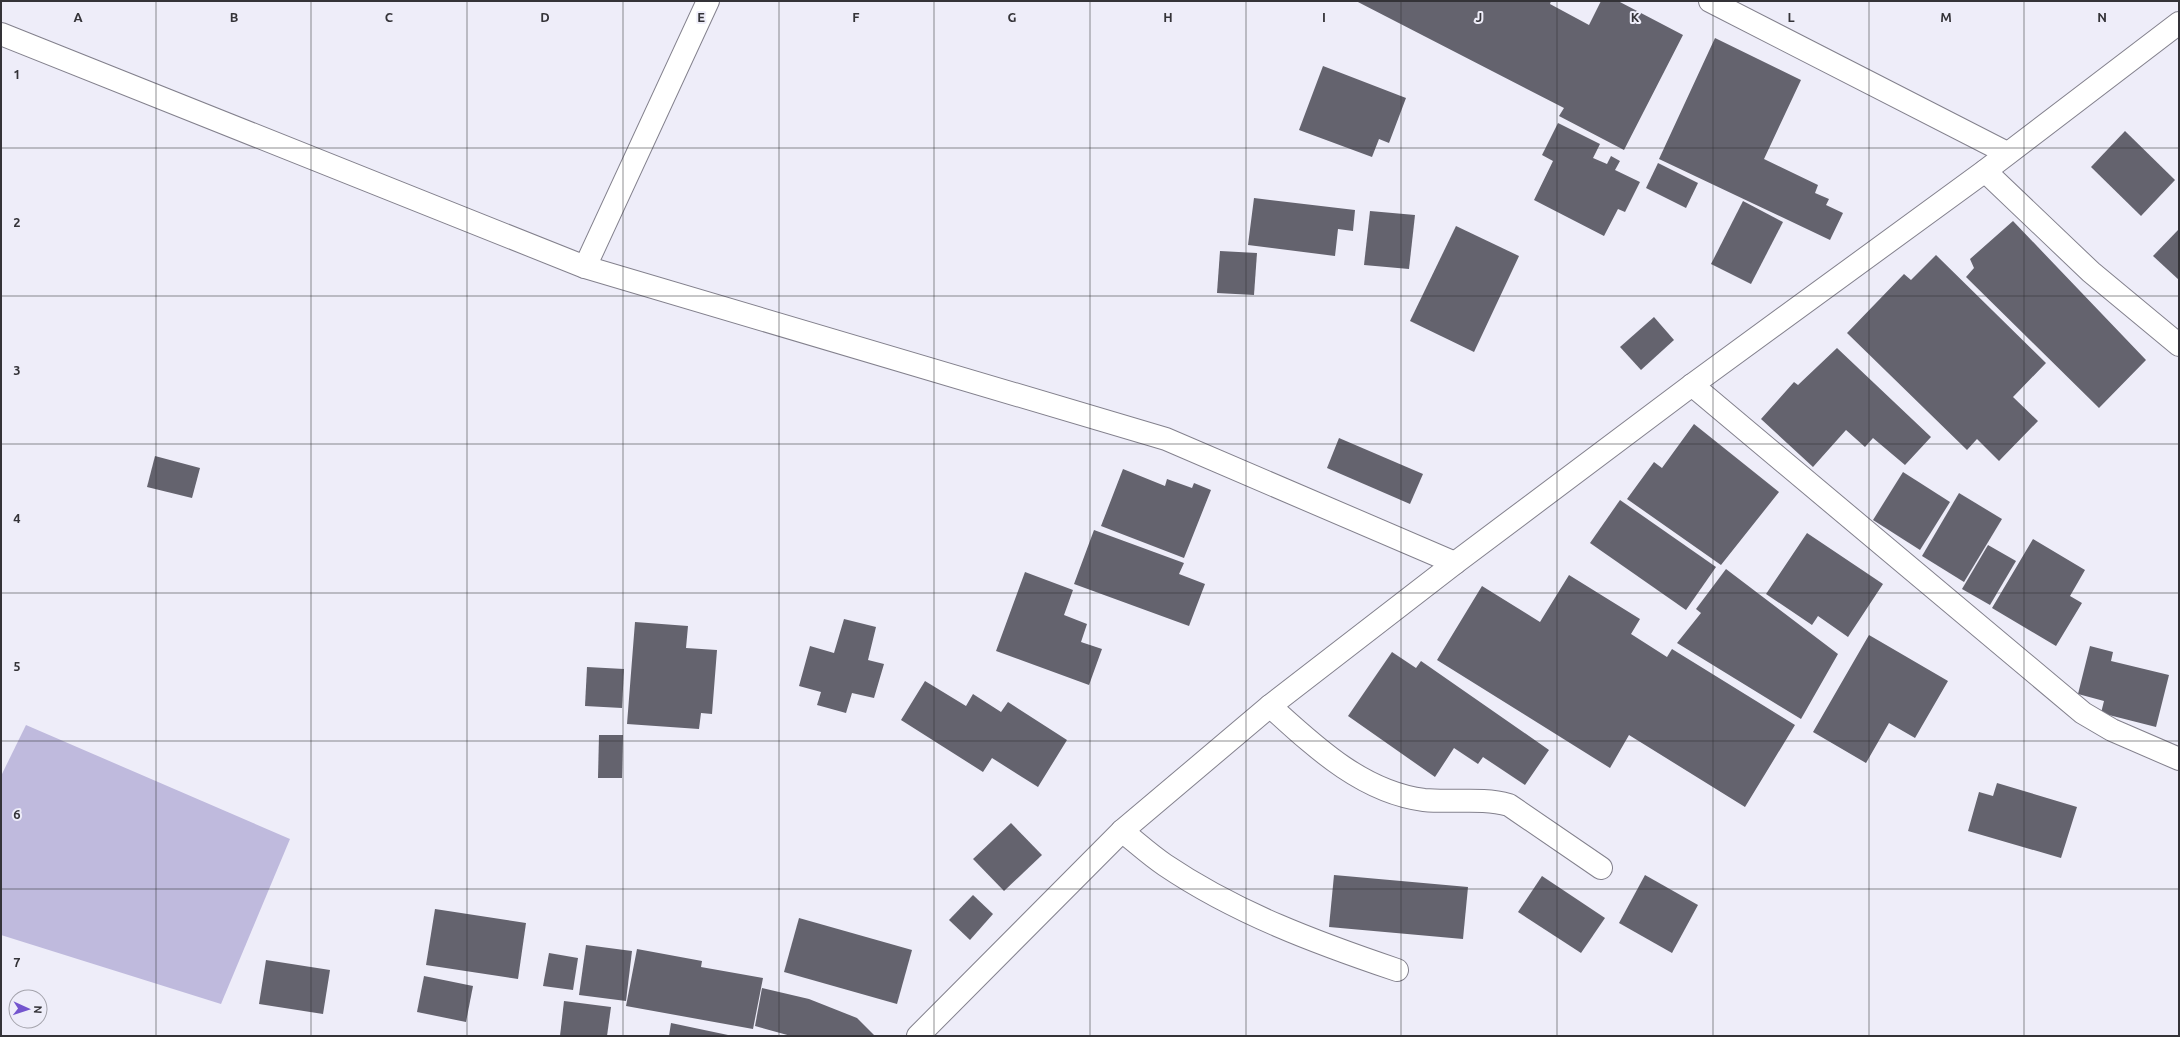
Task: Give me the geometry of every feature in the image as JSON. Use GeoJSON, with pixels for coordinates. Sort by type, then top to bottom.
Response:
{"type":"FeatureCollection","features":[{"type":"Feature","properties":{"kind":"street"},"geometry":{"type":"LineString","coordinates":[[585,267],[708,1]]}},
{"type":"Feature","properties":{"kind":"street"},"geometry":{"type":"LineString","coordinates":[[1710,1],[2007,153]]}},
{"type":"Feature","properties":{"kind":"street"},"geometry":{"type":"LineString","coordinates":[[918,1036],[1122,831],[1270,706],[1455,563],[1692,385],[1985,171],[2179,23]]}},
{"type":"Feature","properties":{"kind":"street"},"geometry":{"type":"LineString","coordinates":[[1,34],[585,267],[1166,439],[1455,563]]}},
{"type":"Feature","properties":{"kind":"street"},"geometry":{"type":"LineString","coordinates":[[1985,171],[2091,272],[2179,345]]}},
{"type":"Feature","properties":{"kind":"street"},"geometry":{"type":"LineString","coordinates":[[1692,385],[2083,713],[2097,723],[2179,759]]}},
{"type":"Feature","properties":{"kind":"street"},"geometry":{"type":"LineString","coordinates":[[1270,706],[1319,750],[1341,766],[1364,778],[1401,794],[1423,800],[1496,801],[1509,805],[1601,868]]}},
{"type":"Feature","properties":{"kind":"street"},"geometry":{"type":"LineString","coordinates":[[1122,831],[1164,865],[1242,909],[1321,943],[1397,970]]}},
{"type":"Feature","properties":{"kind":"shaded area"},"geometry":{"type":"Polygon","coordinates":[[[26,725],[290,839],[221,1004],[1,935],[1,776],[26,725]]]}},
{"type":"Feature","properties":{"kind":"building"},"geometry":{"type":"Polygon","coordinates":[[[1356,1],[1551,1],[1550,4],[1589,25],[1601,1],[1618,1],[1683,35],[1624,150],[1559,116],[1564,108],[1356,1]]]}},
{"type":"Feature","properties":{"kind":"building"},"geometry":{"type":"Polygon","coordinates":[[[1715,38],[1801,80],[1764,159],[1818,185],[1815,193],[1829,199],[1826,205],[1843,213],[1830,240],[1659,159],[1715,38]]]}},
{"type":"Feature","properties":{"kind":"building"},"geometry":{"type":"Polygon","coordinates":[[[1323,66],[1406,98],[1389,143],[1379,139],[1372,157],[1299,130],[1323,66]]]}},
{"type":"Feature","properties":{"kind":"building"},"geometry":{"type":"Polygon","coordinates":[[[1558,123],[1600,144],[1593,158],[1607,164],[1611,156],[1620,161],[1615,170],[1640,182],[1625,212],[1618,209],[1604,236],[1534,200],[1553,161],[1542,155],[1558,123]]]}},
{"type":"Feature","properties":{"kind":"building"},"geometry":{"type":"Polygon","coordinates":[[[2125,131],[2175,180],[2141,216],[2091,167],[2125,131]]]}},
{"type":"Feature","properties":{"kind":"building"},"geometry":{"type":"Polygon","coordinates":[[[1658,163],[1698,183],[1686,208],[1646,188],[1658,163]]]}},
{"type":"Feature","properties":{"kind":"building"},"geometry":{"type":"Polygon","coordinates":[[[1254,198],[1355,210],[1353,231],[1338,229],[1335,256],[1248,245],[1254,198]]]}},
{"type":"Feature","properties":{"kind":"building"},"geometry":{"type":"Polygon","coordinates":[[[1743,201],[1783,222],[1751,284],[1711,264],[1743,201]]]}},
{"type":"Feature","properties":{"kind":"building"},"geometry":{"type":"Polygon","coordinates":[[[1370,211],[1415,215],[1409,269],[1364,265],[1370,211]]]}},
{"type":"Feature","properties":{"kind":"building"},"geometry":{"type":"Polygon","coordinates":[[[2013,221],[2146,360],[2099,408],[1966,277],[1974,268],[1970,259],[2013,221]]]}},
{"type":"Feature","properties":{"kind":"building"},"geometry":{"type":"Polygon","coordinates":[[[1456,226],[1519,256],[1474,352],[1410,321],[1456,226]]]}},
{"type":"Feature","properties":{"kind":"building"},"geometry":{"type":"Polygon","coordinates":[[[2179,229],[2179,280],[2153,256],[2179,229]]]}},
{"type":"Feature","properties":{"kind":"building"},"geometry":{"type":"Polygon","coordinates":[[[1220,251],[1257,253],[1254,295],[1217,293],[1220,251]]]}},
{"type":"Feature","properties":{"kind":"building"},"geometry":{"type":"Polygon","coordinates":[[[1936,255],[2046,363],[2013,397],[2038,421],[1999,461],[1977,439],[1967,450],[1847,333],[1904,274],[1911,280],[1936,255]]]}},
{"type":"Feature","properties":{"kind":"building"},"geometry":{"type":"Polygon","coordinates":[[[1654,317],[1674,340],[1641,370],[1620,347],[1654,317]]]}},
{"type":"Feature","properties":{"kind":"building"},"geometry":{"type":"Polygon","coordinates":[[[1837,348],[1931,437],[1905,465],[1873,438],[1865,447],[1846,430],[1813,467],[1761,419],[1794,382],[1798,385],[1837,348]]]}},
{"type":"Feature","properties":{"kind":"building"},"geometry":{"type":"Polygon","coordinates":[[[1694,424],[1779,492],[1721,565],[1627,499],[1654,462],[1662,468],[1694,424]]]}},
{"type":"Feature","properties":{"kind":"building"},"geometry":{"type":"Polygon","coordinates":[[[1339,438],[1423,474],[1410,504],[1327,468],[1339,438]]]}},
{"type":"Feature","properties":{"kind":"building"},"geometry":{"type":"Polygon","coordinates":[[[155,456],[200,468],[192,498],[147,487],[155,456]]]}},
{"type":"Feature","properties":{"kind":"building"},"geometry":{"type":"Polygon","coordinates":[[[1123,469],[1165,486],[1167,479],[1192,488],[1194,483],[1211,490],[1184,558],[1101,526],[1123,469]]]}},
{"type":"Feature","properties":{"kind":"building"},"geometry":{"type":"Polygon","coordinates":[[[1903,472],[1950,502],[1920,550],[1873,520],[1903,472]]]}},
{"type":"Feature","properties":{"kind":"building"},"geometry":{"type":"Polygon","coordinates":[[[1959,493],[2002,519],[1964,582],[1922,556],[1959,493]]]}},
{"type":"Feature","properties":{"kind":"building"},"geometry":{"type":"Polygon","coordinates":[[[1620,500],[1716,567],[1686,610],[1590,543],[1620,500]]]}},
{"type":"Feature","properties":{"kind":"building"},"geometry":{"type":"Polygon","coordinates":[[[1094,530],[1184,563],[1179,574],[1205,584],[1189,626],[1074,584],[1094,530]]]}},
{"type":"Feature","properties":{"kind":"building"},"geometry":{"type":"Polygon","coordinates":[[[1807,533],[1883,584],[1848,637],[1818,616],[1812,625],[1766,594],[1807,533]]]}},
{"type":"Feature","properties":{"kind":"building"},"geometry":{"type":"Polygon","coordinates":[[[2033,539],[2085,570],[2070,596],[2082,603],[2056,646],[1992,608],[2033,539]]]}},
{"type":"Feature","properties":{"kind":"building"},"geometry":{"type":"Polygon","coordinates":[[[1988,545],[2016,561],[1990,605],[1962,589],[1988,545]]]}},
{"type":"Feature","properties":{"kind":"building"},"geometry":{"type":"Polygon","coordinates":[[[1726,569],[1838,654],[1801,719],[1677,643],[1701,613],[1696,609],[1726,569]]]}},
{"type":"Feature","properties":{"kind":"building"},"geometry":{"type":"Polygon","coordinates":[[[1025,572],[1073,590],[1064,615],[1087,624],[1081,642],[1102,649],[1089,685],[996,651],[1025,572]]]}},
{"type":"Feature","properties":{"kind":"building"},"geometry":{"type":"Polygon","coordinates":[[[1569,575],[1640,619],[1631,634],[1667,657],[1672,649],[1795,725],[1745,807],[1629,735],[1610,768],[1437,660],[1482,586],[1540,622],[1569,575]]]}},
{"type":"Feature","properties":{"kind":"building"},"geometry":{"type":"Polygon","coordinates":[[[844,619],[876,627],[868,660],[884,664],[874,698],[852,693],[846,713],[817,705],[821,692],[799,686],[810,646],[834,653],[844,619]]]}},
{"type":"Feature","properties":{"kind":"building"},"geometry":{"type":"Polygon","coordinates":[[[635,622],[688,626],[686,648],[717,650],[712,714],[701,713],[699,729],[627,724],[635,622]]]}},
{"type":"Feature","properties":{"kind":"building"},"geometry":{"type":"Polygon","coordinates":[[[1869,635],[1948,681],[1915,738],[1889,723],[1866,763],[1813,732],[1869,635]]]}},
{"type":"Feature","properties":{"kind":"building"},"geometry":{"type":"Polygon","coordinates":[[[2090,646],[2113,652],[2111,661],[2169,675],[2156,727],[2101,713],[2104,701],[2078,694],[2090,646]]]}},
{"type":"Feature","properties":{"kind":"building"},"geometry":{"type":"Polygon","coordinates":[[[1392,652],[1416,668],[1421,661],[1549,750],[1525,785],[1483,757],[1478,764],[1454,748],[1435,777],[1348,716],[1392,652]]]}},
{"type":"Feature","properties":{"kind":"building"},"geometry":{"type":"Polygon","coordinates":[[[587,667],[624,669],[622,708],[585,706],[587,667]]]}},
{"type":"Feature","properties":{"kind":"building"},"geometry":{"type":"Polygon","coordinates":[[[925,681],[966,706],[973,694],[1001,712],[1008,702],[1067,740],[1038,787],[992,758],[983,772],[901,720],[925,681]]]}},
{"type":"Feature","properties":{"kind":"building"},"geometry":{"type":"Polygon","coordinates":[[[599,735],[623,735],[622,778],[598,778],[599,735]]]}},
{"type":"Feature","properties":{"kind":"building"},"geometry":{"type":"Polygon","coordinates":[[[1997,783],[2077,807],[2061,858],[1968,831],[1979,792],[1993,796],[1997,783]]]}},
{"type":"Feature","properties":{"kind":"building"},"geometry":{"type":"Polygon","coordinates":[[[1011,823],[1042,855],[1004,891],[973,859],[1011,823]]]}},
{"type":"Feature","properties":{"kind":"building"},"geometry":{"type":"Polygon","coordinates":[[[1334,875],[1468,887],[1463,939],[1329,927],[1334,875]]]}},
{"type":"Feature","properties":{"kind":"building"},"geometry":{"type":"Polygon","coordinates":[[[1645,875],[1698,905],[1672,953],[1619,923],[1645,875]]]}},
{"type":"Feature","properties":{"kind":"building"},"geometry":{"type":"Polygon","coordinates":[[[1542,876],[1605,918],[1581,953],[1518,912],[1542,876]]]}},
{"type":"Feature","properties":{"kind":"building"},"geometry":{"type":"Polygon","coordinates":[[[973,895],[993,914],[970,940],[949,920],[973,895]]]}},
{"type":"Feature","properties":{"kind":"building"},"geometry":{"type":"Polygon","coordinates":[[[435,909],[526,923],[518,979],[426,965],[435,909]]]}},
{"type":"Feature","properties":{"kind":"building"},"geometry":{"type":"Polygon","coordinates":[[[799,918],[912,950],[897,1004],[784,972],[799,918]]]}},
{"type":"Feature","properties":{"kind":"building"},"geometry":{"type":"Polygon","coordinates":[[[586,945],[632,951],[626,1001],[579,995],[586,945]]]}},
{"type":"Feature","properties":{"kind":"building"},"geometry":{"type":"Polygon","coordinates":[[[637,949],[702,961],[701,967],[763,978],[753,1029],[626,1006],[637,949]]]}},
{"type":"Feature","properties":{"kind":"building"},"geometry":{"type":"Polygon","coordinates":[[[549,953],[578,958],[573,990],[543,986],[549,953]]]}},
{"type":"Feature","properties":{"kind":"building"},"geometry":{"type":"Polygon","coordinates":[[[266,960],[330,970],[323,1014],[259,1004],[266,960]]]}},
{"type":"Feature","properties":{"kind":"building"},"geometry":{"type":"Polygon","coordinates":[[[424,976],[473,986],[466,1022],[417,1012],[424,976]]]}},
{"type":"Feature","properties":{"kind":"building"},"geometry":{"type":"Polygon","coordinates":[[[762,988],[809,999],[857,1018],[874,1035],[791,1036],[755,1026],[762,988]]]}},
{"type":"Feature","properties":{"kind":"building"},"geometry":{"type":"Polygon","coordinates":[[[564,1001],[611,1007],[607,1036],[560,1036],[564,1001]]]}},
{"type":"Feature","properties":{"kind":"building"},"geometry":{"type":"Polygon","coordinates":[[[671,1023],[728,1035],[728,1036],[669,1036],[671,1023]]]}}]}
